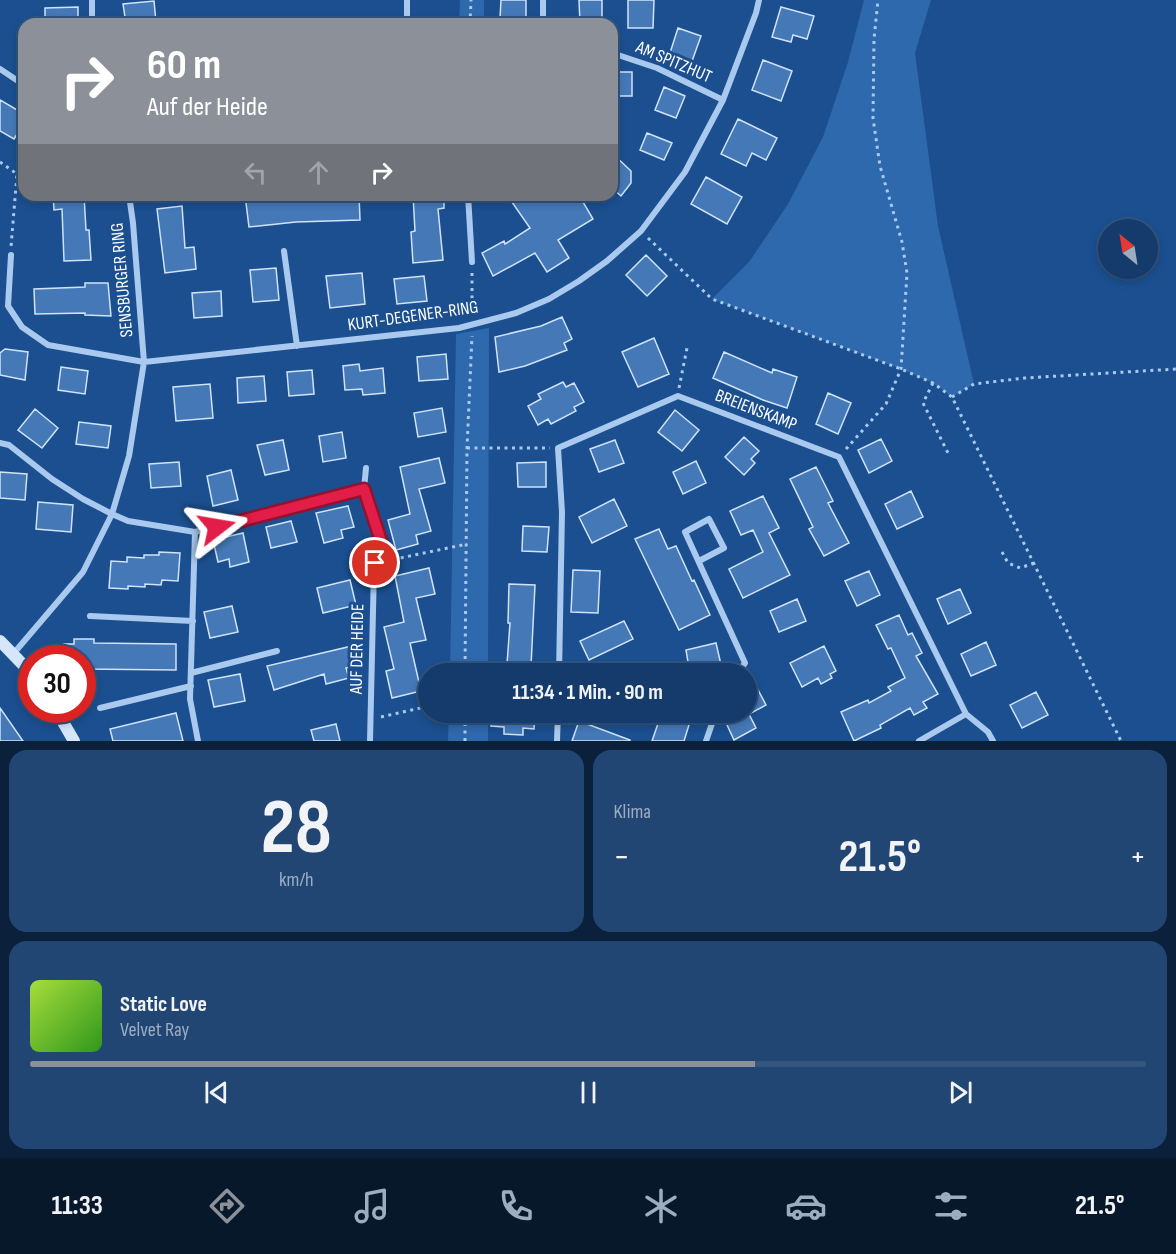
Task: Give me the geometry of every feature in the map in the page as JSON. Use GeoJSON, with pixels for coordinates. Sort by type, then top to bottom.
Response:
{"type":"FeatureCollection","features":[{"type":"Feature","properties":{"kind":"street"},"geometry":{"type":"LineString","coordinates":[[92,0],[92,18]]}},
{"type":"Feature","properties":{"kind":"street"},"geometry":{"type":"LineString","coordinates":[[407,0],[407,18]]}},
{"type":"Feature","properties":{"kind":"street"},"geometry":{"type":"LineString","coordinates":[[543,0],[543,18]]}},
{"type":"Feature","properties":{"kind":"street","name":"KURT-DEGENER-RING"},"geometry":{"type":"LineString","coordinates":[[144,362],[472,326],[516,313],[549,299],[607,261],[641,231],[685,172],[723,100],[759,0]]}},
{"type":"Feature","properties":{"kind":"street","name":"AM SPITZHUT"},"geometry":{"type":"LineString","coordinates":[[618,55],[657,68],[723,100]]}},
{"type":"Feature","properties":{"kind":"street"},"geometry":{"type":"LineString","coordinates":[[0,69],[18,81]]}},
{"type":"Feature","properties":{"kind":"street","name":"SENSBURGER RING"},"geometry":{"type":"LineString","coordinates":[[14,653],[83,572],[112,514],[129,456],[144,362],[130,201]]}},
{"type":"Feature","properties":{"kind":"street"},"geometry":{"type":"LineString","coordinates":[[468,201],[472,262]]}},
{"type":"Feature","properties":{"kind":"street"},"geometry":{"type":"LineString","coordinates":[[284,251],[297,346]]}},
{"type":"Feature","properties":{"kind":"street","name":"SENSBURGER RING"},"geometry":{"type":"LineString","coordinates":[[11,255],[8,306],[22,327],[48,345],[144,362]]}},
{"type":"Feature","properties":{"kind":"street"},"geometry":{"type":"LineString","coordinates":[[559,663],[562,512],[558,448],[678,396]]}},
{"type":"Feature","properties":{"kind":"street","name":"BREIENSKAMP"},"geometry":{"type":"LineString","coordinates":[[678,396],[839,458]]}},
{"type":"Feature","properties":{"kind":"street"},"geometry":{"type":"LineString","coordinates":[[0,443],[9,445],[52,479],[112,514],[128,521],[195,532],[364,489]]}},
{"type":"Feature","properties":{"kind":"street"},"geometry":{"type":"LineString","coordinates":[[839,458],[966,714],[988,732],[993,741]]}},
{"type":"Feature","properties":{"kind":"street","name":"AUF DER HEIDE"},"geometry":{"type":"LineString","coordinates":[[366,468],[364,489],[381,541],[375,563],[370,741]]}},
{"type":"Feature","properties":{"kind":"street"},"geometry":{"type":"LineString","coordinates":[[699,561],[724,548],[710,519],[685,532],[746,663]]}},
{"type":"Feature","properties":{"kind":"street"},"geometry":{"type":"LineString","coordinates":[[195,532],[190,699],[198,741]]}},
{"type":"Feature","properties":{"kind":"street"},"geometry":{"type":"LineString","coordinates":[[90,616],[193,621]]}},
{"type":"Feature","properties":{"kind":"street"},"geometry":{"type":"LineString","coordinates":[[0,641],[18,658]]}},
{"type":"Feature","properties":{"kind":"street"},"geometry":{"type":"LineString","coordinates":[[191,673],[277,651]]}},
{"type":"Feature","properties":{"kind":"street"},"geometry":{"type":"LineString","coordinates":[[100,708],[191,686]]}},
{"type":"Feature","properties":{"kind":"street"},"geometry":{"type":"LineString","coordinates":[[919,741],[966,714]]}},
{"type":"Feature","properties":{"kind":"street"},"geometry":{"type":"LineString","coordinates":[[64,723],[74,741]]}},
{"type":"Feature","properties":{"kind":"street"},"geometry":{"type":"LineString","coordinates":[[557,741],[558,723]]}},
{"type":"Feature","properties":{"kind":"street"},"geometry":{"type":"LineString","coordinates":[[706,741],[712,723]]}},
{"type":"Feature","properties":{"kind":"path"},"geometry":{"type":"LineString","coordinates":[[470,18],[471,0]]}},
{"type":"Feature","properties":{"kind":"path"},"geometry":{"type":"LineString","coordinates":[[839,458],[886,404],[901,369],[907,273],[902,242],[880,166],[873,118],[874,39],[878,0]]}},
{"type":"Feature","properties":{"kind":"path"},"geometry":{"type":"LineString","coordinates":[[0,162],[17,174],[11,255]]}},
{"type":"Feature","properties":{"kind":"path"},"geometry":{"type":"LineString","coordinates":[[641,231],[712,299],[901,369],[933,383],[952,397],[1121,741]]}},
{"type":"Feature","properties":{"kind":"path"},"geometry":{"type":"LineString","coordinates":[[465,663],[467,448],[472,262]]}},
{"type":"Feature","properties":{"kind":"path"},"geometry":{"type":"LineString","coordinates":[[678,396],[687,348]]}},
{"type":"Feature","properties":{"kind":"path"},"geometry":{"type":"LineString","coordinates":[[952,397],[974,384],[1025,378],[1176,369]]}},
{"type":"Feature","properties":{"kind":"path"},"geometry":{"type":"LineString","coordinates":[[933,383],[923,403],[948,453]]}},
{"type":"Feature","properties":{"kind":"path"},"geometry":{"type":"LineString","coordinates":[[467,448],[558,448]]}},
{"type":"Feature","properties":{"kind":"path"},"geometry":{"type":"LineString","coordinates":[[375,563],[467,544]]}},
{"type":"Feature","properties":{"kind":"path"},"geometry":{"type":"LineString","coordinates":[[1002,552],[1008,563],[1020,568],[1034,563]]}},
{"type":"Feature","properties":{"kind":"path"},"geometry":{"type":"LineString","coordinates":[[371,719],[418,708]]}},
{"type":"Feature","properties":{"kind":"path"},"geometry":{"type":"LineString","coordinates":[[465,723],[465,741]]}},
{"type":"Feature","properties":{"kind":"shaded area"},"geometry":{"type":"Polygon","coordinates":[[[460,0],[484,0],[484,18],[459,18],[460,0]]]}},
{"type":"Feature","properties":{"kind":"shaded area"},"geometry":{"type":"Polygon","coordinates":[[[864,0],[931,0],[915,53],[938,226],[974,384],[952,397],[933,383],[901,369],[712,299],[749,262],[788,204],[823,137],[848,62],[864,0]]]}},
{"type":"Feature","properties":{"kind":"shaded area"},"geometry":{"type":"Polygon","coordinates":[[[489,328],[488,663],[450,663],[456,334],[489,328]]]}},
{"type":"Feature","properties":{"kind":"shaded area"},"geometry":{"type":"Polygon","coordinates":[[[449,723],[488,723],[488,741],[448,741],[449,723]]]}},
{"type":"Feature","properties":{"kind":"building"},"geometry":{"type":"Polygon","coordinates":[[[501,0],[526,0],[526,18],[500,18],[501,0]]]}},
{"type":"Feature","properties":{"kind":"building"},"geometry":{"type":"Polygon","coordinates":[[[579,0],[602,0],[602,18],[580,18],[579,0]]]}},
{"type":"Feature","properties":{"kind":"building"},"geometry":{"type":"Polygon","coordinates":[[[628,0],[654,0],[653,28],[628,28],[628,0]]]}},
{"type":"Feature","properties":{"kind":"building"},"geometry":{"type":"Polygon","coordinates":[[[154,1],[156,18],[125,18],[123,4],[154,1]]]}},
{"type":"Feature","properties":{"kind":"building"},"geometry":{"type":"Polygon","coordinates":[[[78,7],[78,18],[45,18],[45,8],[78,7]]]}},
{"type":"Feature","properties":{"kind":"building"},"geometry":{"type":"Polygon","coordinates":[[[781,7],[814,16],[807,39],[793,35],[791,42],[772,37],[781,7]]]}},
{"type":"Feature","properties":{"kind":"building"},"geometry":{"type":"Polygon","coordinates":[[[678,28],[701,36],[691,64],[669,56],[678,28]]]}},
{"type":"Feature","properties":{"kind":"building"},"geometry":{"type":"Polygon","coordinates":[[[763,60],[792,71],[781,101],[752,90],[763,60]]]}},
{"type":"Feature","properties":{"kind":"building"},"geometry":{"type":"Polygon","coordinates":[[[618,72],[632,72],[632,96],[618,96],[618,72]]]}},
{"type":"Feature","properties":{"kind":"building"},"geometry":{"type":"Polygon","coordinates":[[[664,87],[685,96],[676,118],[655,110],[664,87]]]}},
{"type":"Feature","properties":{"kind":"building"},"geometry":{"type":"Polygon","coordinates":[[[0,100],[18,110],[18,133],[14,139],[0,131],[0,100]]]}},
{"type":"Feature","properties":{"kind":"building"},"geometry":{"type":"Polygon","coordinates":[[[738,119],[777,138],[766,160],[752,153],[746,166],[721,154],[738,119]]]}},
{"type":"Feature","properties":{"kind":"building"},"geometry":{"type":"Polygon","coordinates":[[[647,133],[672,143],[664,160],[640,150],[647,133]]]}},
{"type":"Feature","properties":{"kind":"building"},"geometry":{"type":"Polygon","coordinates":[[[618,159],[631,171],[631,183],[621,196],[618,193],[618,159]]]}},
{"type":"Feature","properties":{"kind":"building"},"geometry":{"type":"Polygon","coordinates":[[[706,177],[742,197],[727,224],[691,204],[706,177]]]}},
{"type":"Feature","properties":{"kind":"building"},"geometry":{"type":"Polygon","coordinates":[[[53,201],[84,201],[91,260],[64,261],[62,209],[54,210],[53,201]]]}},
{"type":"Feature","properties":{"kind":"building"},"geometry":{"type":"Polygon","coordinates":[[[246,201],[359,201],[360,220],[296,222],[249,227],[246,201]]]}},
{"type":"Feature","properties":{"kind":"building"},"geometry":{"type":"Polygon","coordinates":[[[413,201],[444,201],[444,208],[438,209],[443,260],[413,263],[411,232],[415,231],[413,201]]]}},
{"type":"Feature","properties":{"kind":"building"},"geometry":{"type":"Polygon","coordinates":[[[511,201],[582,201],[593,219],[558,240],[569,258],[547,272],[535,253],[493,276],[482,253],[504,241],[505,244],[530,228],[511,201]]]}},
{"type":"Feature","properties":{"kind":"building"},"geometry":{"type":"Polygon","coordinates":[[[182,206],[185,248],[194,247],[196,269],[165,273],[157,209],[182,206]]]}},
{"type":"Feature","properties":{"kind":"building"},"geometry":{"type":"Polygon","coordinates":[[[646,255],[667,276],[647,296],[626,275],[646,255]]]}},
{"type":"Feature","properties":{"kind":"building"},"geometry":{"type":"Polygon","coordinates":[[[276,268],[279,300],[253,302],[250,270],[276,268]]]}},
{"type":"Feature","properties":{"kind":"building"},"geometry":{"type":"Polygon","coordinates":[[[362,273],[365,304],[330,308],[326,276],[362,273]]]}},
{"type":"Feature","properties":{"kind":"building"},"geometry":{"type":"Polygon","coordinates":[[[424,276],[427,301],[397,304],[394,279],[424,276]]]}},
{"type":"Feature","properties":{"kind":"building"},"geometry":{"type":"Polygon","coordinates":[[[85,283],[108,283],[111,316],[85,315],[85,313],[35,314],[34,289],[85,287],[85,283]]]}},
{"type":"Feature","properties":{"kind":"building"},"geometry":{"type":"Polygon","coordinates":[[[221,291],[222,316],[194,318],[192,293],[221,291]]]}},
{"type":"Feature","properties":{"kind":"building"},"geometry":{"type":"Polygon","coordinates":[[[562,317],[572,339],[564,343],[567,350],[525,366],[499,372],[495,337],[541,326],[562,317]]]}},
{"type":"Feature","properties":{"kind":"building"},"geometry":{"type":"Polygon","coordinates":[[[654,338],[669,374],[638,387],[622,352],[654,338]]]}},
{"type":"Feature","properties":{"kind":"building"},"geometry":{"type":"Polygon","coordinates":[[[5,349],[28,352],[25,380],[0,375],[0,353],[5,349]]]}},
{"type":"Feature","properties":{"kind":"building"},"geometry":{"type":"Polygon","coordinates":[[[724,352],[772,373],[773,369],[797,377],[787,408],[713,378],[724,352]]]}},
{"type":"Feature","properties":{"kind":"building"},"geometry":{"type":"Polygon","coordinates":[[[446,354],[448,379],[419,381],[417,357],[446,354]]]}},
{"type":"Feature","properties":{"kind":"building"},"geometry":{"type":"Polygon","coordinates":[[[359,364],[360,371],[383,368],[385,393],[363,395],[362,389],[345,390],[343,366],[359,364]]]}},
{"type":"Feature","properties":{"kind":"building"},"geometry":{"type":"Polygon","coordinates":[[[61,367],[88,371],[85,394],[58,390],[61,367]]]}},
{"type":"Feature","properties":{"kind":"building"},"geometry":{"type":"Polygon","coordinates":[[[312,370],[314,394],[289,396],[287,372],[312,370]]]}},
{"type":"Feature","properties":{"kind":"building"},"geometry":{"type":"Polygon","coordinates":[[[264,376],[266,401],[238,403],[237,378],[264,376]]]}},
{"type":"Feature","properties":{"kind":"building"},"geometry":{"type":"Polygon","coordinates":[[[563,382],[566,387],[574,383],[584,402],[574,407],[576,411],[551,424],[548,419],[538,425],[528,406],[541,399],[538,394],[563,382]]]}},
{"type":"Feature","properties":{"kind":"building"},"geometry":{"type":"Polygon","coordinates":[[[210,384],[213,418],[176,421],[173,387],[210,384]]]}},
{"type":"Feature","properties":{"kind":"building"},"geometry":{"type":"Polygon","coordinates":[[[828,393],[851,403],[838,434],[816,424],[828,393]]]}},
{"type":"Feature","properties":{"kind":"building"},"geometry":{"type":"Polygon","coordinates":[[[442,408],[446,432],[418,437],[414,413],[442,408]]]}},
{"type":"Feature","properties":{"kind":"building"},"geometry":{"type":"Polygon","coordinates":[[[35,409],[58,428],[42,448],[18,430],[35,409]]]}},
{"type":"Feature","properties":{"kind":"building"},"geometry":{"type":"Polygon","coordinates":[[[675,410],[699,430],[682,451],[658,432],[675,410]]]}},
{"type":"Feature","properties":{"kind":"building"},"geometry":{"type":"Polygon","coordinates":[[[79,422],[111,426],[108,448],[76,444],[79,422]]]}},
{"type":"Feature","properties":{"kind":"building"},"geometry":{"type":"Polygon","coordinates":[[[342,432],[346,458],[323,462],[319,436],[342,432]]]}},
{"type":"Feature","properties":{"kind":"building"},"geometry":{"type":"Polygon","coordinates":[[[744,437],[759,451],[751,459],[755,463],[744,475],[725,457],[744,437]]]}},
{"type":"Feature","properties":{"kind":"building"},"geometry":{"type":"Polygon","coordinates":[[[881,439],[892,461],[869,473],[858,450],[881,439]]]}},
{"type":"Feature","properties":{"kind":"building"},"geometry":{"type":"Polygon","coordinates":[[[283,440],[289,470],[265,475],[257,445],[283,440]]]}},
{"type":"Feature","properties":{"kind":"building"},"geometry":{"type":"Polygon","coordinates":[[[615,440],[624,463],[599,472],[590,449],[615,440]]]}},
{"type":"Feature","properties":{"kind":"building"},"geometry":{"type":"Polygon","coordinates":[[[439,458],[445,483],[419,489],[431,531],[416,535],[418,544],[396,550],[388,520],[410,514],[400,467],[439,458]]]}},
{"type":"Feature","properties":{"kind":"building"},"geometry":{"type":"Polygon","coordinates":[[[696,461],[706,483],[683,494],[673,472],[696,461]]]}},
{"type":"Feature","properties":{"kind":"building"},"geometry":{"type":"Polygon","coordinates":[[[179,462],[181,486],[151,488],[149,464],[179,462]]]}},
{"type":"Feature","properties":{"kind":"building"},"geometry":{"type":"Polygon","coordinates":[[[546,462],[546,487],[518,487],[517,463],[546,462]]]}},
{"type":"Feature","properties":{"kind":"building"},"geometry":{"type":"Polygon","coordinates":[[[816,467],[833,501],[828,503],[849,543],[824,556],[809,529],[813,527],[790,479],[816,467]]]}},
{"type":"Feature","properties":{"kind":"building"},"geometry":{"type":"Polygon","coordinates":[[[231,470],[238,500],[213,506],[207,476],[231,470]]]}},
{"type":"Feature","properties":{"kind":"building"},"geometry":{"type":"Polygon","coordinates":[[[0,472],[27,474],[25,500],[0,498],[0,472]]]}},
{"type":"Feature","properties":{"kind":"building"},"geometry":{"type":"Polygon","coordinates":[[[911,491],[923,517],[897,529],[885,504],[911,491]]]}},
{"type":"Feature","properties":{"kind":"building"},"geometry":{"type":"Polygon","coordinates":[[[763,496],[779,528],[769,533],[790,575],[743,598],[729,569],[763,552],[753,530],[741,535],[730,511],[763,496]]]}},
{"type":"Feature","properties":{"kind":"building"},"geometry":{"type":"Polygon","coordinates":[[[614,499],[627,526],[592,543],[579,517],[614,499]]]}},
{"type":"Feature","properties":{"kind":"building"},"geometry":{"type":"Polygon","coordinates":[[[38,502],[73,505],[71,532],[36,529],[38,502]]]}},
{"type":"Feature","properties":{"kind":"building"},"geometry":{"type":"Polygon","coordinates":[[[348,506],[354,527],[341,530],[343,538],[324,543],[316,513],[348,506]]]}},
{"type":"Feature","properties":{"kind":"building"},"geometry":{"type":"Polygon","coordinates":[[[291,521],[297,542],[271,548],[266,527],[291,521]]]}},
{"type":"Feature","properties":{"kind":"building"},"geometry":{"type":"Polygon","coordinates":[[[523,526],[549,527],[547,552],[522,551],[523,526]]]}},
{"type":"Feature","properties":{"kind":"building"},"geometry":{"type":"Polygon","coordinates":[[[659,529],[668,549],[676,546],[710,615],[679,630],[635,539],[659,529]]]}},
{"type":"Feature","properties":{"kind":"building"},"geometry":{"type":"Polygon","coordinates":[[[243,533],[249,562],[230,567],[229,559],[218,562],[213,540],[243,533]]]}},
{"type":"Feature","properties":{"kind":"building"},"geometry":{"type":"Polygon","coordinates":[[[159,552],[180,553],[178,581],[162,580],[161,585],[128,586],[128,589],[109,588],[111,561],[127,562],[127,557],[144,558],[144,555],[159,555],[159,552]]]}},
{"type":"Feature","properties":{"kind":"building"},"geometry":{"type":"Polygon","coordinates":[[[429,568],[435,594],[416,598],[426,640],[410,643],[418,678],[418,692],[392,698],[386,671],[394,669],[384,627],[404,622],[395,576],[429,568]]]}},
{"type":"Feature","properties":{"kind":"building"},"geometry":{"type":"Polygon","coordinates":[[[573,570],[600,571],[598,613],[571,612],[573,570]]]}},
{"type":"Feature","properties":{"kind":"building"},"geometry":{"type":"Polygon","coordinates":[[[869,571],[880,595],[857,606],[845,581],[869,571]]]}},
{"type":"Feature","properties":{"kind":"building"},"geometry":{"type":"Polygon","coordinates":[[[350,580],[356,605],[323,613],[317,588],[350,580]]]}},
{"type":"Feature","properties":{"kind":"building"},"geometry":{"type":"Polygon","coordinates":[[[509,584],[535,585],[531,663],[507,663],[510,623],[508,623],[509,584]]]}},
{"type":"Feature","properties":{"kind":"building"},"geometry":{"type":"Polygon","coordinates":[[[960,589],[971,613],[948,624],[937,599],[960,589]]]}},
{"type":"Feature","properties":{"kind":"building"},"geometry":{"type":"Polygon","coordinates":[[[797,599],[806,621],[779,632],[770,611],[797,599]]]}},
{"type":"Feature","properties":{"kind":"building"},"geometry":{"type":"Polygon","coordinates":[[[232,606],[238,632],[210,638],[204,612],[232,606]]]}},
{"type":"Feature","properties":{"kind":"building"},"geometry":{"type":"Polygon","coordinates":[[[899,615],[908,635],[912,633],[922,653],[916,656],[938,694],[923,702],[927,708],[914,715],[910,708],[880,725],[881,728],[854,741],[841,712],[868,700],[869,703],[891,691],[888,687],[905,678],[891,648],[888,649],[876,625],[899,615]]]}},
{"type":"Feature","properties":{"kind":"building"},"geometry":{"type":"Polygon","coordinates":[[[624,621],[633,639],[589,660],[580,641],[624,621]]]}},
{"type":"Feature","properties":{"kind":"building"},"geometry":{"type":"Polygon","coordinates":[[[74,639],[94,639],[94,643],[176,644],[176,670],[96,669],[96,645],[64,645],[74,644],[74,639]]]}},
{"type":"Feature","properties":{"kind":"building"},"geometry":{"type":"Polygon","coordinates":[[[986,642],[996,665],[971,676],[961,654],[986,642]]]}},
{"type":"Feature","properties":{"kind":"building"},"geometry":{"type":"Polygon","coordinates":[[[716,643],[721,663],[688,663],[686,650],[716,643]]]}},
{"type":"Feature","properties":{"kind":"building"},"geometry":{"type":"Polygon","coordinates":[[[352,646],[357,665],[346,668],[349,678],[326,684],[324,674],[274,690],[267,666],[352,646]]]}},
{"type":"Feature","properties":{"kind":"building"},"geometry":{"type":"Polygon","coordinates":[[[824,646],[836,671],[830,674],[832,678],[821,684],[818,678],[802,687],[790,663],[824,646]]]}},
{"type":"Feature","properties":{"kind":"building"},"geometry":{"type":"Polygon","coordinates":[[[240,674],[245,701],[214,707],[208,680],[240,674]]]}},
{"type":"Feature","properties":{"kind":"building"},"geometry":{"type":"Polygon","coordinates":[[[757,688],[766,705],[757,710],[757,688]]]}},
{"type":"Feature","properties":{"kind":"building"},"geometry":{"type":"Polygon","coordinates":[[[1036,692],[1048,715],[1022,728],[1010,705],[1036,692]]]}},
{"type":"Feature","properties":{"kind":"building"},"geometry":{"type":"Polygon","coordinates":[[[0,708],[23,741],[0,741],[0,708]]]}},
{"type":"Feature","properties":{"kind":"building"},"geometry":{"type":"Polygon","coordinates":[[[176,713],[183,741],[113,741],[110,729],[176,713]]]}},
{"type":"Feature","properties":{"kind":"building"},"geometry":{"type":"Polygon","coordinates":[[[491,723],[534,723],[534,729],[523,728],[523,735],[504,734],[504,727],[491,726],[491,723]]]}},
{"type":"Feature","properties":{"kind":"building"},"geometry":{"type":"Polygon","coordinates":[[[578,723],[584,723],[630,740],[630,741],[572,741],[578,723]]]}},
{"type":"Feature","properties":{"kind":"building"},"geometry":{"type":"Polygon","coordinates":[[[658,723],[690,723],[684,741],[652,741],[658,723]]]}},
{"type":"Feature","properties":{"kind":"building"},"geometry":{"type":"Polygon","coordinates":[[[726,723],[754,723],[756,728],[734,740],[726,723]]]}},
{"type":"Feature","properties":{"kind":"building"},"geometry":{"type":"Polygon","coordinates":[[[336,724],[340,741],[314,741],[311,730],[336,724]]]}},
{"type":"Feature","properties":{"kind":"route"},"geometry":{"type":"LineString","coordinates":[[217,527],[364,489],[381,541],[375,563]]}}]}
